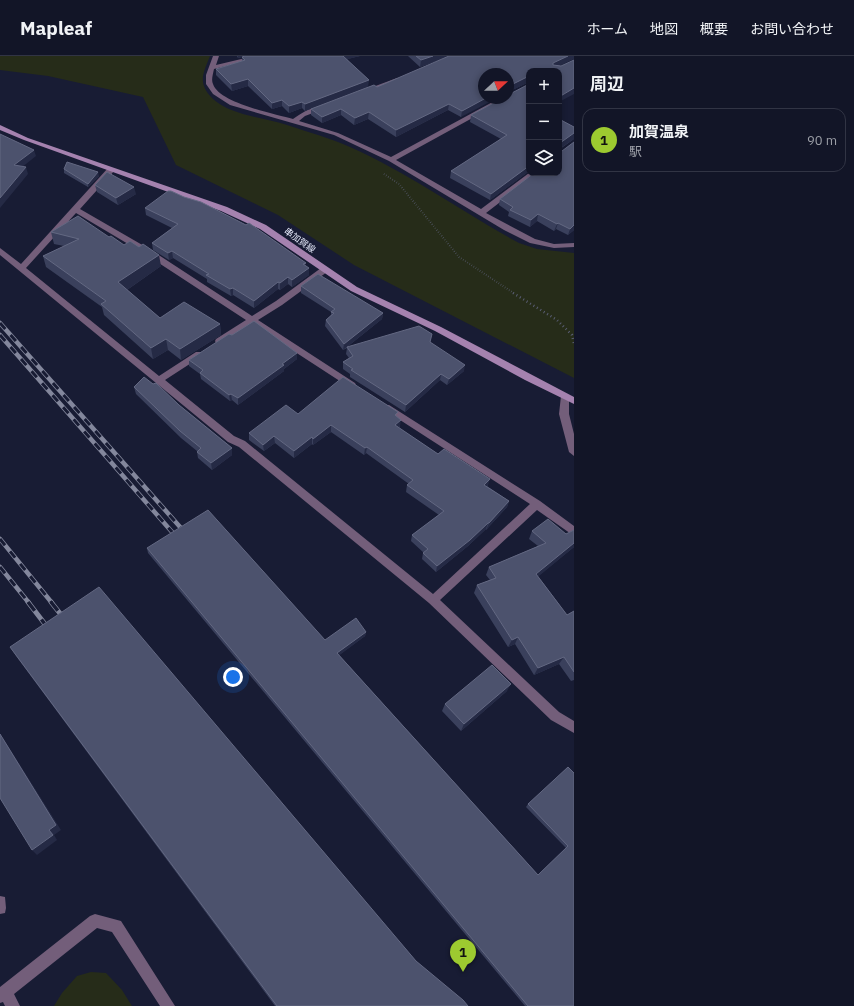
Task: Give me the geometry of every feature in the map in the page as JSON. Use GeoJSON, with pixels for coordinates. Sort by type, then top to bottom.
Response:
{"type":"FeatureCollection","features":[{"type":"Feature","properties":{"kind":"main road","name":"串加賀線"},"geometry":{"type":"LineString","coordinates":[[0,127],[26,139],[224,209],[256,223],[354,289],[445,332],[574,400]]}},
{"type":"Feature","properties":{"kind":"street"},"geometry":{"type":"LineString","coordinates":[[216,56],[208,78],[209,84],[220,98],[232,104],[336,134],[391,160],[507,228],[533,241],[554,246],[574,245]]}},
{"type":"Feature","properties":{"kind":"street"},"geometry":{"type":"LineString","coordinates":[[212,68],[262,56]]}},
{"type":"Feature","properties":{"kind":"street"},"geometry":{"type":"LineString","coordinates":[[355,95],[407,76]]}},
{"type":"Feature","properties":{"kind":"street"},"geometry":{"type":"LineString","coordinates":[[294,122],[303,115],[332,104]]}},
{"type":"Feature","properties":{"kind":"street"},"geometry":{"type":"LineString","coordinates":[[391,160],[494,104]]}},
{"type":"Feature","properties":{"kind":"street"},"geometry":{"type":"LineString","coordinates":[[22,269],[111,170]]}},
{"type":"Feature","properties":{"kind":"street"},"geometry":{"type":"LineString","coordinates":[[482,212],[530,176]]}},
{"type":"Feature","properties":{"kind":"street"},"geometry":{"type":"LineString","coordinates":[[75,209],[148,252],[358,388]]}},
{"type":"Feature","properties":{"kind":"street"},"geometry":{"type":"LineString","coordinates":[[0,251],[231,439],[242,444],[434,600],[555,716],[574,727]]}},
{"type":"Feature","properties":{"kind":"street"},"geometry":{"type":"LineString","coordinates":[[159,380],[279,303],[324,270]]}},
{"type":"Feature","properties":{"kind":"street"},"geometry":{"type":"LineString","coordinates":[[565,396],[564,414],[574,452]]}},
{"type":"Feature","properties":{"kind":"street"},"geometry":{"type":"LineString","coordinates":[[378,401],[537,504],[574,532]]}},
{"type":"Feature","properties":{"kind":"street"},"geometry":{"type":"LineString","coordinates":[[434,600],[537,504]]}},
{"type":"Feature","properties":{"kind":"street"},"geometry":{"type":"LineString","coordinates":[[0,902],[0,908]]}},
{"type":"Feature","properties":{"kind":"street"},"geometry":{"type":"LineString","coordinates":[[13,1006],[3,994],[95,921],[116,926],[168,1006]]}},
{"type":"Feature","properties":{"kind":"path"},"geometry":{"type":"LineString","coordinates":[[391,160],[380,170],[403,188],[459,257],[525,301],[557,320],[572,335],[574,344]]}},
{"type":"Feature","properties":{"kind":"green space"},"geometry":{"type":"Polygon","coordinates":[[[0,56],[210,56],[204,73],[203,83],[213,99],[229,109],[327,138],[372,157],[519,243],[537,249],[574,253],[574,378],[354,265],[278,215],[176,165],[143,97],[48,76],[0,70],[0,56]]]}},
{"type":"Feature","properties":{"kind":"green space"},"geometry":{"type":"Polygon","coordinates":[[[91,972],[106,973],[122,990],[132,1006],[54,1006],[62,993],[77,976],[91,972]]]}},
{"type":"Feature","properties":{"kind":"building"},"geometry":{"type":"Polygon","coordinates":[[[343,56],[369,80],[305,104],[302,102],[289,106],[282,100],[272,103],[248,79],[231,84],[216,69],[245,60],[242,57],[343,56]]]}},
{"type":"Feature","properties":{"kind":"building"},"geometry":{"type":"Polygon","coordinates":[[[416,56],[433,56],[421,60],[416,56]]]}},
{"type":"Feature","properties":{"kind":"building"},"geometry":{"type":"Polygon","coordinates":[[[449,56],[568,56],[553,63],[553,65],[561,66],[574,60],[574,88],[562,95],[562,68],[526,68],[526,78],[514,84],[514,68],[478,68],[478,102],[462,111],[449,104],[396,130],[369,112],[355,118],[341,109],[322,117],[311,109],[374,85],[377,87],[449,56]]]}},
{"type":"Feature","properties":{"kind":"building"},"geometry":{"type":"Polygon","coordinates":[[[526,86],[526,168],[491,194],[451,171],[507,135],[471,115],[492,104],[514,104],[514,92],[526,86]]]}},
{"type":"Feature","properties":{"kind":"building"},"geometry":{"type":"Polygon","coordinates":[[[562,121],[574,127],[574,133],[562,142],[562,121]]]}},
{"type":"Feature","properties":{"kind":"building"},"geometry":{"type":"Polygon","coordinates":[[[0,134],[34,150],[14,165],[26,167],[0,198],[0,134]]]}},
{"type":"Feature","properties":{"kind":"building"},"geometry":{"type":"Polygon","coordinates":[[[574,142],[574,225],[570,229],[538,214],[531,220],[510,210],[513,207],[500,199],[530,176],[562,176],[562,151],[574,142]]]}},
{"type":"Feature","properties":{"kind":"building"},"geometry":{"type":"Polygon","coordinates":[[[67,162],[98,172],[88,184],[64,169],[67,162]]]}},
{"type":"Feature","properties":{"kind":"building"},"geometry":{"type":"Polygon","coordinates":[[[107,172],[134,187],[116,198],[95,185],[107,172]]]}},
{"type":"Feature","properties":{"kind":"building"},"geometry":{"type":"Polygon","coordinates":[[[168,191],[201,202],[246,225],[249,223],[306,263],[303,264],[309,268],[292,280],[288,277],[280,283],[278,282],[254,301],[233,288],[230,289],[206,275],[209,274],[172,251],[168,253],[152,243],[178,224],[145,208],[168,191]]]}},
{"type":"Feature","properties":{"kind":"building"},"geometry":{"type":"Polygon","coordinates":[[[78,216],[109,237],[111,236],[124,245],[130,241],[139,247],[143,244],[159,255],[118,282],[160,318],[184,302],[220,324],[180,349],[166,339],[151,348],[101,304],[106,301],[43,256],[79,239],[51,232],[78,216]]]}},
{"type":"Feature","properties":{"kind":"building"},"geometry":{"type":"Polygon","coordinates":[[[318,274],[383,313],[344,344],[326,320],[334,313],[331,312],[335,309],[301,286],[318,274]]]}},
{"type":"Feature","properties":{"kind":"building"},"geometry":{"type":"Polygon","coordinates":[[[254,321],[297,353],[282,364],[284,365],[238,398],[231,394],[229,395],[200,373],[203,370],[189,360],[229,334],[232,335],[254,321]]]}},
{"type":"Feature","properties":{"kind":"building"},"geometry":{"type":"Polygon","coordinates":[[[419,326],[432,334],[430,342],[465,365],[449,379],[441,374],[406,405],[351,370],[353,369],[343,362],[353,356],[347,347],[419,326]]]}},
{"type":"Feature","properties":{"kind":"building"},"geometry":{"type":"Polygon","coordinates":[[[144,377],[153,384],[156,383],[179,405],[232,448],[211,463],[197,452],[201,448],[180,431],[134,387],[144,377]]]}},
{"type":"Feature","properties":{"kind":"building"},"geometry":{"type":"Polygon","coordinates":[[[343,377],[398,412],[395,415],[401,420],[395,425],[438,454],[444,449],[490,479],[484,485],[509,501],[489,523],[437,566],[423,553],[428,549],[412,535],[444,511],[407,485],[413,480],[367,447],[365,448],[331,425],[294,451],[274,436],[263,445],[249,433],[286,405],[298,414],[343,377]]]}},
{"type":"Feature","properties":{"kind":"building"},"geometry":{"type":"Polygon","coordinates":[[[208,510],[325,640],[356,618],[366,632],[337,653],[538,875],[568,846],[528,804],[568,767],[574,773],[574,1006],[528,1006],[147,548],[208,510]]]}},
{"type":"Feature","properties":{"kind":"building"},"geometry":{"type":"Polygon","coordinates":[[[548,519],[566,534],[574,530],[574,543],[536,574],[567,615],[574,611],[574,672],[564,657],[538,668],[518,637],[512,640],[477,585],[496,578],[489,567],[546,543],[532,531],[548,519]]]}},
{"type":"Feature","properties":{"kind":"building"},"geometry":{"type":"Polygon","coordinates":[[[99,587],[416,961],[463,1000],[468,1006],[277,1006],[10,647],[99,587]]]}},
{"type":"Feature","properties":{"kind":"building"},"geometry":{"type":"Polygon","coordinates":[[[492,665],[511,684],[464,724],[445,704],[492,665]]]}},
{"type":"Feature","properties":{"kind":"building"},"geometry":{"type":"Polygon","coordinates":[[[0,734],[56,825],[49,830],[53,835],[32,850],[0,798],[0,734]]]}},
{"type":"Feature","properties":{"kind":"railway"},"geometry":{"type":"LineString","coordinates":[[0,323],[188,536]]}},
{"type":"Feature","properties":{"kind":"railway"},"geometry":{"type":"LineString","coordinates":[[0,335],[179,540]]}},
{"type":"Feature","properties":{"kind":"railway"},"geometry":{"type":"LineString","coordinates":[[0,539],[52,603]]}},
{"type":"Feature","properties":{"kind":"railway"},"geometry":{"type":"LineString","coordinates":[[0,567],[29,603]]}},
{"type":"Feature","properties":{"kind":"railway"},"geometry":{"type":"LineString","coordinates":[[28,602],[51,632]]}},
{"type":"Feature","properties":{"kind":"railway"},"geometry":{"type":"LineString","coordinates":[[51,602],[66,621]]}},
{"type":"Feature","properties":{"kind":"place","name":"加賀温泉"},"geometry":{"type":"Point","coordinates":[463,972]}}]}
